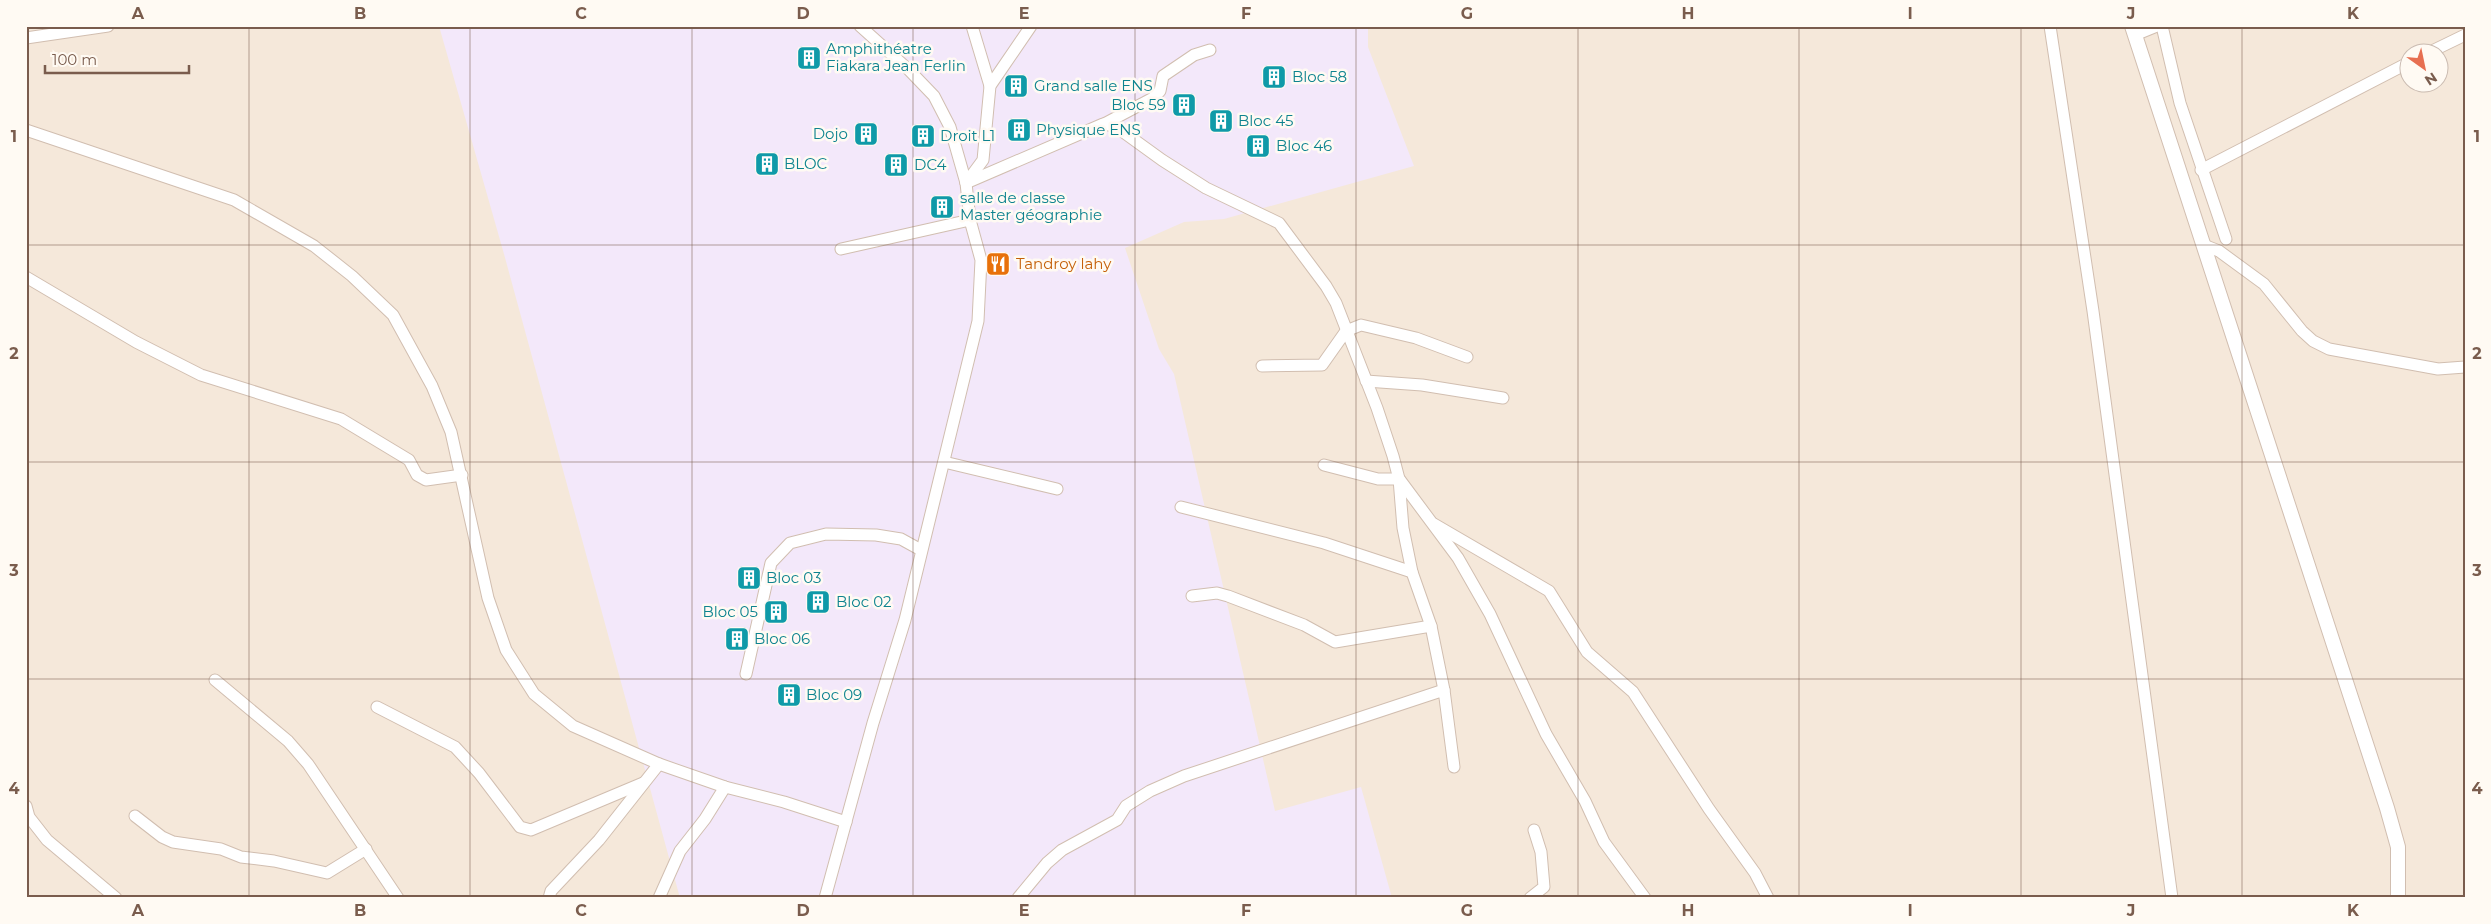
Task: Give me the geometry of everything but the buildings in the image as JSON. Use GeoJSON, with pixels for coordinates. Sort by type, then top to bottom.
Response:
{"type":"FeatureCollection","features":[{"type":"Feature","properties":{"kind":"street"},"geometry":{"type":"LineString","coordinates":[[26,38],[108,26]]}},
{"type":"Feature","properties":{"kind":"street"},"geometry":{"type":"LineString","coordinates":[[825,898],[873,723],[906,620],[921,550],[978,321],[981,260],[970,220],[966,183],[950,127],[934,96],[909,70],[860,26]]}},
{"type":"Feature","properties":{"kind":"street"},"geometry":{"type":"LineString","coordinates":[[966,183],[983,160],[990,86],[972,26]]}},
{"type":"Feature","properties":{"kind":"street"},"geometry":{"type":"LineString","coordinates":[[990,86],[1031,26]]}},
{"type":"Feature","properties":{"kind":"street"},"geometry":{"type":"LineString","coordinates":[[2050,26],[2094,320],[2172,898]]}},
{"type":"Feature","properties":{"kind":"street"},"geometry":{"type":"LineString","coordinates":[[2157,26],[2134,30],[2206,246],[2389,816],[2398,847],[2398,898]]}},
{"type":"Feature","properties":{"kind":"street"},"geometry":{"type":"LineString","coordinates":[[2162,26],[2180,103],[2201,170],[2226,239]]}},
{"type":"Feature","properties":{"kind":"street"},"geometry":{"type":"LineString","coordinates":[[2448,43],[2465,35]]}},
{"type":"Feature","properties":{"kind":"street"},"geometry":{"type":"LineString","coordinates":[[966,183],[1103,124],[1153,98],[1160,91],[1164,76],[1194,55],[1210,50]]}},
{"type":"Feature","properties":{"kind":"street"},"geometry":{"type":"LineString","coordinates":[[2201,170],[2398,68]]}},
{"type":"Feature","properties":{"kind":"street"},"geometry":{"type":"LineString","coordinates":[[1103,124],[1115,126],[1162,160],[1214,192],[1279,223],[1326,286],[1377,408],[1399,478],[1403,528],[1412,572],[1431,626],[1444,690],[1454,767]]}},
{"type":"Feature","properties":{"kind":"street"},"geometry":{"type":"LineString","coordinates":[[26,130],[234,200],[314,246],[352,276],[393,316],[432,386],[451,432],[488,598],[506,650],[534,694],[573,726],[658,764],[725,787],[784,802],[846,822]]}},
{"type":"Feature","properties":{"kind":"street"},"geometry":{"type":"LineString","coordinates":[[842,249],[970,220]]}},
{"type":"Feature","properties":{"kind":"street"},"geometry":{"type":"LineString","coordinates":[[2206,246],[2219,251],[2264,284],[2302,331],[2321,345],[2438,370],[2465,367]]}},
{"type":"Feature","properties":{"kind":"street"},"geometry":{"type":"LineString","coordinates":[[26,277],[136,342],[201,375],[341,419],[409,460],[417,475],[426,480],[462,475]]}},
{"type":"Feature","properties":{"kind":"street"},"geometry":{"type":"LineString","coordinates":[[1262,366],[1322,365],[1346,331],[1361,325],[1416,338],[1467,357]]}},
{"type":"Feature","properties":{"kind":"street"},"geometry":{"type":"LineString","coordinates":[[1366,381],[1422,385],[1503,398]]}},
{"type":"Feature","properties":{"kind":"street"},"geometry":{"type":"LineString","coordinates":[[944,462],[1057,489]]}},
{"type":"Feature","properties":{"kind":"street"},"geometry":{"type":"LineString","coordinates":[[1324,465],[1378,479],[1399,478]]}},
{"type":"Feature","properties":{"kind":"street"},"geometry":{"type":"LineString","coordinates":[[1399,478],[1413,500],[1434,524],[1458,558],[1490,614],[1546,734],[1585,800],[1604,842],[1645,898]]}},
{"type":"Feature","properties":{"kind":"street"},"geometry":{"type":"LineString","coordinates":[[1181,507],[1324,543],[1412,572]]}},
{"type":"Feature","properties":{"kind":"street"},"geometry":{"type":"LineString","coordinates":[[1434,524],[1549,590],[1587,652],[1633,692],[1709,809],[1755,873],[1768,898]]}},
{"type":"Feature","properties":{"kind":"street"},"geometry":{"type":"LineString","coordinates":[[746,674],[771,563],[790,544],[826,534],[876,535],[901,538],[921,550]]}},
{"type":"Feature","properties":{"kind":"street"},"geometry":{"type":"LineString","coordinates":[[1192,596],[1218,593],[1228,596],[1304,625],[1335,642],[1431,626]]}},
{"type":"Feature","properties":{"kind":"street"},"geometry":{"type":"LineString","coordinates":[[215,680],[288,741],[308,764],[398,898]]}},
{"type":"Feature","properties":{"kind":"street"},"geometry":{"type":"LineString","coordinates":[[1018,898],[1047,863],[1062,850],[1117,820],[1126,806],[1150,791],[1184,776],[1444,690]]}},
{"type":"Feature","properties":{"kind":"street"},"geometry":{"type":"LineString","coordinates":[[377,707],[454,747],[478,773],[520,827],[531,830],[643,783]]}},
{"type":"Feature","properties":{"kind":"street"},"geometry":{"type":"LineString","coordinates":[[549,898],[551,891],[599,840],[658,764]]}},
{"type":"Feature","properties":{"kind":"street"},"geometry":{"type":"LineString","coordinates":[[659,898],[680,851],[725,787]]}},
{"type":"Feature","properties":{"kind":"street"},"geometry":{"type":"LineString","coordinates":[[26,806],[29,818],[48,840],[116,898]]}},
{"type":"Feature","properties":{"kind":"street"},"geometry":{"type":"LineString","coordinates":[[135,816],[162,837],[173,842],[221,849],[241,857],[274,861],[327,873],[366,849]]}},
{"type":"Feature","properties":{"kind":"street"},"geometry":{"type":"LineString","coordinates":[[1530,898],[1544,887],[1541,852],[1534,830]]}},
{"type":"Feature","properties":{"kind":"shaded area"},"geometry":{"type":"Polygon","coordinates":[[[26,26],[2465,26],[2465,898],[26,898],[26,26]]]}},
{"type":"Feature","properties":{"kind":"shaded area"},"geometry":{"type":"Polygon","coordinates":[[[439,26],[1368,26],[1368,47],[1414,166],[1224,219],[1184,222],[1125,248],[1159,349],[1174,374],[1275,811],[1361,787],[1392,898],[680,898],[504,254],[439,26]]]}},
{"type":"Feature","properties":{"kind":"place","name":"Amphithéatre Fiakara Jean Ferlin"},"geometry":{"type":"Point","coordinates":[809,58]}},
{"type":"Feature","properties":{"kind":"place","name":"Bloc 58"},"geometry":{"type":"Point","coordinates":[1274,77]}},
{"type":"Feature","properties":{"kind":"place","name":"Grand salle ENS"},"geometry":{"type":"Point","coordinates":[1016,86]}},
{"type":"Feature","properties":{"kind":"place","name":"Bloc 59"},"geometry":{"type":"Point","coordinates":[1184,105]}},
{"type":"Feature","properties":{"kind":"place","name":"Bloc 45"},"geometry":{"type":"Point","coordinates":[1221,121]}},
{"type":"Feature","properties":{"kind":"place","name":"Physique ENS"},"geometry":{"type":"Point","coordinates":[1019,130]}},
{"type":"Feature","properties":{"kind":"place","name":"Dojo"},"geometry":{"type":"Point","coordinates":[866,134]}},
{"type":"Feature","properties":{"kind":"place","name":"Droit L1"},"geometry":{"type":"Point","coordinates":[923,136]}},
{"type":"Feature","properties":{"kind":"place","name":"Bloc 46"},"geometry":{"type":"Point","coordinates":[1258,146]}},
{"type":"Feature","properties":{"kind":"place","name":"BLOC"},"geometry":{"type":"Point","coordinates":[767,164]}},
{"type":"Feature","properties":{"kind":"place","name":"DC4"},"geometry":{"type":"Point","coordinates":[896,165]}},
{"type":"Feature","properties":{"kind":"place","name":"salle de classe Master géographie"},"geometry":{"type":"Point","coordinates":[942,207]}},
{"type":"Feature","properties":{"kind":"place","name":"Tandroy lahy"},"geometry":{"type":"Point","coordinates":[998,264]}},
{"type":"Feature","properties":{"kind":"place","name":"Bloc 03"},"geometry":{"type":"Point","coordinates":[749,578]}},
{"type":"Feature","properties":{"kind":"place","name":"Bloc 02"},"geometry":{"type":"Point","coordinates":[818,602]}},
{"type":"Feature","properties":{"kind":"place","name":"Bloc 05"},"geometry":{"type":"Point","coordinates":[776,612]}},
{"type":"Feature","properties":{"kind":"place","name":"Bloc 06"},"geometry":{"type":"Point","coordinates":[737,639]}},
{"type":"Feature","properties":{"kind":"place","name":"Bloc 09"},"geometry":{"type":"Point","coordinates":[789,695]}}]}
